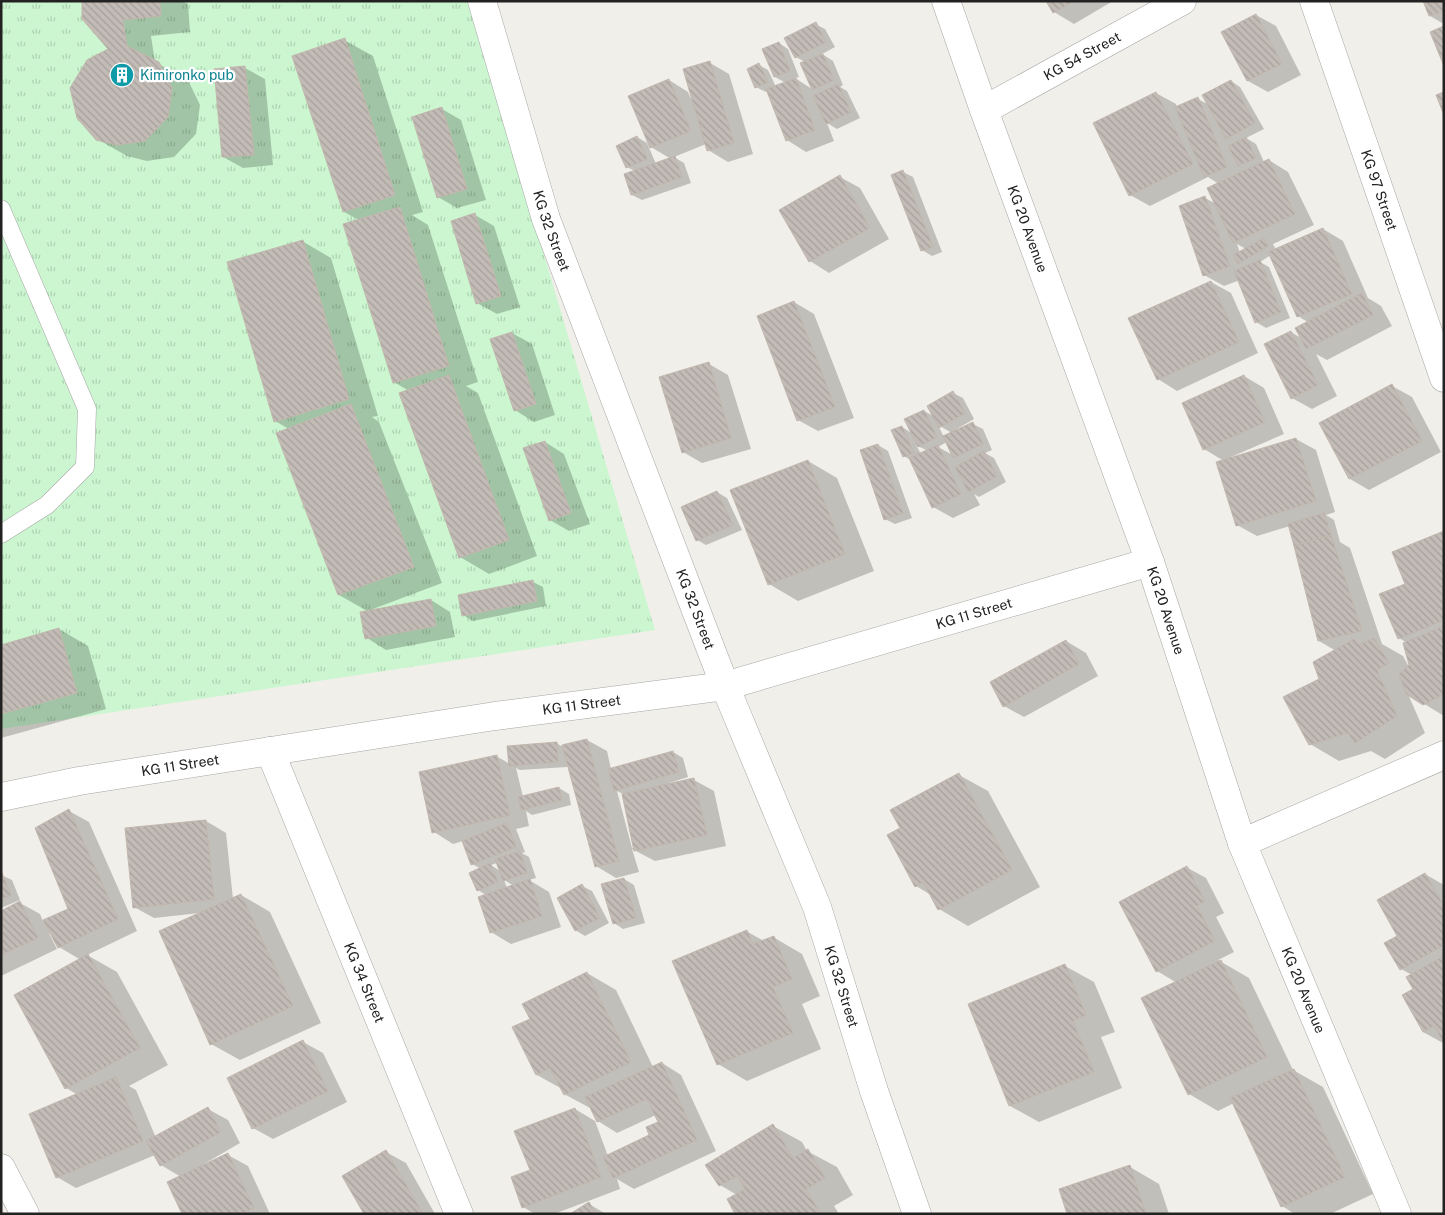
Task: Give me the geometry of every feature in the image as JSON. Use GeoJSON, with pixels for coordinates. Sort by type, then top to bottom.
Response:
{"type":"FeatureCollection","features":[{"type":"Feature","properties":{"kind":"street","name":"KG 32 Street"},"geometry":{"type":"LineString","coordinates":[[482,1],[546,219],[725,686],[817,907],[874,1091],[917,1214]]}},
{"type":"Feature","properties":{"kind":"street","name":"KG 20 Avenue"},"geometry":{"type":"LineString","coordinates":[[946,1],[984,110],[1150,562],[1242,843],[1397,1214]]}},
{"type":"Feature","properties":{"kind":"street","name":"KG 54 Street"},"geometry":{"type":"LineString","coordinates":[[984,110],[1182,1]]}},
{"type":"Feature","properties":{"kind":"street","name":"KG 97 Street"},"geometry":{"type":"LineString","coordinates":[[1314,1],[1444,378]]}},
{"type":"Feature","properties":{"kind":"street","name":"KG 11 Street"},"geometry":{"type":"LineString","coordinates":[[1,797],[79,781],[270,750],[495,716],[725,686],[1150,562]]}},
{"type":"Feature","properties":{"kind":"street","name":"KG 34 Street"},"geometry":{"type":"LineString","coordinates":[[270,750],[459,1214]]}},
{"type":"Feature","properties":{"kind":"street"},"geometry":{"type":"LineString","coordinates":[[1242,843],[1444,755]]}},
{"type":"Feature","properties":{"kind":"street"},"geometry":{"type":"LineString","coordinates":[[1,1168],[25,1214]]}},
{"type":"Feature","properties":{"kind":"lane"},"geometry":{"type":"LineString","coordinates":[[1,209],[87,410],[86,467],[47,505],[1,534]]}},
{"type":"Feature","properties":{"kind":"green space"},"geometry":{"type":"Polygon","coordinates":[[[1,1],[469,1],[655,630],[1,729],[1,1]]]}},
{"type":"Feature","properties":{"kind":"building","name":"Kimironko pub"},"geometry":{"type":"Polygon","coordinates":[[[82,1],[160,1],[161,16],[123,20],[127,46],[159,62],[172,88],[168,117],[145,141],[117,145],[96,140],[77,118],[70,88],[87,60],[108,49],[82,19],[82,1]]]}},
{"type":"Feature","properties":{"kind":"building"},"geometry":{"type":"Polygon","coordinates":[[[1046,1],[1074,1],[1053,13],[1046,1]]]}},
{"type":"Feature","properties":{"kind":"building"},"geometry":{"type":"Polygon","coordinates":[[[1423,1],[1444,1],[1444,11],[1429,16],[1423,1]]]}},
{"type":"Feature","properties":{"kind":"building"},"geometry":{"type":"Polygon","coordinates":[[[1256,14],[1282,64],[1247,81],[1221,32],[1256,14]]]}},
{"type":"Feature","properties":{"kind":"building"},"geometry":{"type":"Polygon","coordinates":[[[816,22],[826,42],[795,58],[784,38],[816,22]]]}},
{"type":"Feature","properties":{"kind":"building"},"geometry":{"type":"Polygon","coordinates":[[[1444,26],[1444,66],[1430,32],[1444,26]]]}},
{"type":"Feature","properties":{"kind":"building"},"geometry":{"type":"Polygon","coordinates":[[[345,38],[395,195],[343,212],[292,56],[345,38]]]}},
{"type":"Feature","properties":{"kind":"building"},"geometry":{"type":"Polygon","coordinates":[[[779,42],[790,71],[774,77],[762,49],[779,42]]]}},
{"type":"Feature","properties":{"kind":"building"},"geometry":{"type":"Polygon","coordinates":[[[823,54],[834,80],[812,90],[800,63],[823,54]]]}},
{"type":"Feature","properties":{"kind":"building"},"geometry":{"type":"Polygon","coordinates":[[[710,61],[734,143],[707,151],[683,69],[710,61]]]}},
{"type":"Feature","properties":{"kind":"building"},"geometry":{"type":"Polygon","coordinates":[[[759,63],[768,82],[755,88],[747,69],[759,63]]]}},
{"type":"Feature","properties":{"kind":"building"},"geometry":{"type":"Polygon","coordinates":[[[245,66],[254,155],[222,157],[214,69],[245,66]]]}},
{"type":"Feature","properties":{"kind":"building"},"geometry":{"type":"Polygon","coordinates":[[[796,78],[815,130],[786,141],[766,89],[796,78]]]}},
{"type":"Feature","properties":{"kind":"building"},"geometry":{"type":"Polygon","coordinates":[[[669,79],[691,131],[650,148],[628,96],[669,79]]]}},
{"type":"Feature","properties":{"kind":"building"},"geometry":{"type":"Polygon","coordinates":[[[1231,80],[1255,123],[1226,139],[1202,95],[1231,80]]]}},
{"type":"Feature","properties":{"kind":"building"},"geometry":{"type":"Polygon","coordinates":[[[838,84],[851,112],[826,124],[813,96],[838,84]]]}},
{"type":"Feature","properties":{"kind":"building"},"geometry":{"type":"Polygon","coordinates":[[[1156,92],[1193,164],[1129,196],[1093,123],[1156,92]]]}},
{"type":"Feature","properties":{"kind":"building"},"geometry":{"type":"Polygon","coordinates":[[[1444,92],[1444,115],[1436,95],[1444,92]]]}},
{"type":"Feature","properties":{"kind":"building"},"geometry":{"type":"Polygon","coordinates":[[[1198,97],[1227,167],[1204,177],[1175,107],[1198,97]]]}},
{"type":"Feature","properties":{"kind":"building"},"geometry":{"type":"Polygon","coordinates":[[[442,107],[467,189],[437,198],[412,117],[442,107]]]}},
{"type":"Feature","properties":{"kind":"building"},"geometry":{"type":"Polygon","coordinates":[[[637,136],[647,159],[626,168],[616,146],[637,136]]]}},
{"type":"Feature","properties":{"kind":"building"},"geometry":{"type":"Polygon","coordinates":[[[1246,137],[1256,158],[1238,166],[1228,146],[1246,137]]]}},
{"type":"Feature","properties":{"kind":"building"},"geometry":{"type":"Polygon","coordinates":[[[675,156],[682,177],[631,195],[624,174],[675,156]]]}},
{"type":"Feature","properties":{"kind":"building"},"geometry":{"type":"Polygon","coordinates":[[[1269,159],[1295,214],[1233,243],[1207,188],[1269,159]]]}},
{"type":"Feature","properties":{"kind":"building"},"geometry":{"type":"Polygon","coordinates":[[[903,170],[933,247],[921,251],[891,175],[903,170]]]}},
{"type":"Feature","properties":{"kind":"building"},"geometry":{"type":"Polygon","coordinates":[[[840,175],[870,228],[809,262],[779,210],[840,175]]]}},
{"type":"Feature","properties":{"kind":"building"},"geometry":{"type":"Polygon","coordinates":[[[1205,196],[1230,266],[1203,276],[1179,206],[1205,196]]]}},
{"type":"Feature","properties":{"kind":"building"},"geometry":{"type":"Polygon","coordinates":[[[400,207],[449,366],[393,383],[343,224],[400,207]]]}},
{"type":"Feature","properties":{"kind":"building"},"geometry":{"type":"Polygon","coordinates":[[[475,213],[501,296],[476,304],[451,221],[475,213]]]}},
{"type":"Feature","properties":{"kind":"building"},"geometry":{"type":"Polygon","coordinates":[[[1323,228],[1352,294],[1297,317],[1268,252],[1323,228]]]}},
{"type":"Feature","properties":{"kind":"building"},"geometry":{"type":"Polygon","coordinates":[[[1264,238],[1268,246],[1238,264],[1233,255],[1264,238]]]}},
{"type":"Feature","properties":{"kind":"building"},"geometry":{"type":"Polygon","coordinates":[[[303,240],[349,399],[274,422],[227,262],[303,240]]]}},
{"type":"Feature","properties":{"kind":"building"},"geometry":{"type":"Polygon","coordinates":[[[1260,260],[1281,312],[1255,323],[1234,271],[1260,260]]]}},
{"type":"Feature","properties":{"kind":"building"},"geometry":{"type":"Polygon","coordinates":[[[1211,281],[1239,342],[1157,380],[1128,318],[1211,281]]]}},
{"type":"Feature","properties":{"kind":"building"},"geometry":{"type":"Polygon","coordinates":[[[1362,293],[1373,315],[1306,349],[1295,328],[1362,293]]]}},
{"type":"Feature","properties":{"kind":"building"},"geometry":{"type":"Polygon","coordinates":[[[794,301],[835,407],[797,421],[757,316],[794,301]]]}},
{"type":"Feature","properties":{"kind":"building"},"geometry":{"type":"Polygon","coordinates":[[[1291,331],[1318,385],[1291,399],[1264,344],[1291,331]]]}},
{"type":"Feature","properties":{"kind":"building"},"geometry":{"type":"Polygon","coordinates":[[[512,332],[536,404],[514,411],[490,339],[512,332]]]}},
{"type":"Feature","properties":{"kind":"building"},"geometry":{"type":"Polygon","coordinates":[[[709,362],[731,438],[682,453],[659,377],[709,362]]]}},
{"type":"Feature","properties":{"kind":"building"},"geometry":{"type":"Polygon","coordinates":[[[449,375],[509,540],[459,558],[399,393],[449,375]]]}},
{"type":"Feature","properties":{"kind":"building"},"geometry":{"type":"Polygon","coordinates":[[[1244,375],[1265,422],[1203,450],[1182,403],[1244,375]]]}},
{"type":"Feature","properties":{"kind":"building"},"geometry":{"type":"Polygon","coordinates":[[[1392,384],[1422,441],[1349,479],[1319,423],[1392,384]]]}},
{"type":"Feature","properties":{"kind":"building"},"geometry":{"type":"Polygon","coordinates":[[[953,391],[965,413],[939,428],[927,406],[953,391]]]}},
{"type":"Feature","properties":{"kind":"building"},"geometry":{"type":"Polygon","coordinates":[[[351,404],[414,567],[338,595],[276,433],[351,404]]]}},
{"type":"Feature","properties":{"kind":"building"},"geometry":{"type":"Polygon","coordinates":[[[924,410],[937,437],[918,447],[904,419],[924,410]]]}},
{"type":"Feature","properties":{"kind":"building"},"geometry":{"type":"Polygon","coordinates":[[[973,422],[983,444],[953,458],[943,436],[973,422]]]}},
{"type":"Feature","properties":{"kind":"building"},"geometry":{"type":"Polygon","coordinates":[[[902,426],[914,453],[903,457],[891,430],[902,426]]]}},
{"type":"Feature","properties":{"kind":"building"},"geometry":{"type":"Polygon","coordinates":[[[1296,438],[1316,501],[1236,526],[1216,462],[1296,438]]]}},
{"type":"Feature","properties":{"kind":"building"},"geometry":{"type":"Polygon","coordinates":[[[545,441],[571,513],[549,521],[523,448],[545,441]]]}},
{"type":"Feature","properties":{"kind":"building"},"geometry":{"type":"Polygon","coordinates":[[[878,444],[903,513],[884,520],[860,450],[878,444]]]}},
{"type":"Feature","properties":{"kind":"building"},"geometry":{"type":"Polygon","coordinates":[[[938,445],[961,494],[932,508],[909,458],[938,445]]]}},
{"type":"Feature","properties":{"kind":"building"},"geometry":{"type":"Polygon","coordinates":[[[984,451],[997,476],[968,492],[955,467],[984,451]]]}},
{"type":"Feature","properties":{"kind":"building"},"geometry":{"type":"Polygon","coordinates":[[[808,460],[845,554],[768,585],[730,490],[808,460]]]}},
{"type":"Feature","properties":{"kind":"building"},"geometry":{"type":"Polygon","coordinates":[[[717,491],[733,525],[696,541],[681,507],[717,491]]]}},
{"type":"Feature","properties":{"kind":"building"},"geometry":{"type":"Polygon","coordinates":[[[1324,513],[1331,535],[1294,546],[1288,524],[1324,513]]]}},
{"type":"Feature","properties":{"kind":"building"},"geometry":{"type":"Polygon","coordinates":[[[1444,531],[1444,620],[1398,639],[1379,594],[1405,584],[1392,552],[1444,531]]]}},
{"type":"Feature","properties":{"kind":"building"},"geometry":{"type":"Polygon","coordinates":[[[1331,535],[1362,631],[1318,641],[1294,546],[1331,535]]]}},
{"type":"Feature","properties":{"kind":"building"},"geometry":{"type":"Polygon","coordinates":[[[533,580],[537,601],[462,616],[458,595],[533,580]]]}},
{"type":"Feature","properties":{"kind":"building"},"geometry":{"type":"Polygon","coordinates":[[[431,599],[436,626],[365,639],[360,612],[431,599]]]}},
{"type":"Feature","properties":{"kind":"building"},"geometry":{"type":"Polygon","coordinates":[[[1444,626],[1444,694],[1423,705],[1406,694],[1399,674],[1409,665],[1403,643],[1444,626]]]}},
{"type":"Feature","properties":{"kind":"building"},"geometry":{"type":"Polygon","coordinates":[[[59,628],[77,693],[1,714],[1,645],[59,628]]]}},
{"type":"Feature","properties":{"kind":"building"},"geometry":{"type":"Polygon","coordinates":[[[1374,638],[1389,663],[1377,670],[1397,716],[1355,743],[1348,733],[1309,745],[1283,697],[1319,679],[1313,662],[1354,639],[1359,645],[1374,638]]]}},
{"type":"Feature","properties":{"kind":"building"},"geometry":{"type":"Polygon","coordinates":[[[1066,640],[1079,664],[1003,707],[990,682],[1066,640]]]}},
{"type":"Feature","properties":{"kind":"building"},"geometry":{"type":"Polygon","coordinates":[[[587,739],[619,861],[595,867],[562,745],[587,739]]]}},
{"type":"Feature","properties":{"kind":"building"},"geometry":{"type":"Polygon","coordinates":[[[557,742],[558,762],[509,766],[507,746],[557,742]]]}},
{"type":"Feature","properties":{"kind":"building"},"geometry":{"type":"Polygon","coordinates":[[[673,751],[679,772],[614,791],[608,769],[673,751]]]}},
{"type":"Feature","properties":{"kind":"building"},"geometry":{"type":"Polygon","coordinates":[[[497,755],[510,815],[432,833],[419,772],[497,755]]]}},
{"type":"Feature","properties":{"kind":"building"},"geometry":{"type":"Polygon","coordinates":[[[959,773],[1012,870],[938,910],[923,882],[915,887],[887,835],[900,828],[890,810],[959,773]]]}},
{"type":"Feature","properties":{"kind":"building"},"geometry":{"type":"Polygon","coordinates":[[[694,778],[707,835],[634,851],[622,794],[694,778]]]}},
{"type":"Feature","properties":{"kind":"building"},"geometry":{"type":"Polygon","coordinates":[[[559,787],[562,800],[521,810],[518,797],[559,787]]]}},
{"type":"Feature","properties":{"kind":"building"},"geometry":{"type":"Polygon","coordinates":[[[69,809],[118,919],[58,948],[43,920],[68,909],[35,828],[69,809]]]}},
{"type":"Feature","properties":{"kind":"building"},"geometry":{"type":"Polygon","coordinates":[[[206,820],[214,899],[133,908],[125,828],[206,820]]]}},
{"type":"Feature","properties":{"kind":"building"},"geometry":{"type":"Polygon","coordinates":[[[507,823],[516,847],[471,865],[462,841],[507,823]]]}},
{"type":"Feature","properties":{"kind":"building"},"geometry":{"type":"Polygon","coordinates":[[[520,851],[527,873],[503,881],[495,859],[520,851]]]}},
{"type":"Feature","properties":{"kind":"building"},"geometry":{"type":"Polygon","coordinates":[[[490,863],[498,882],[477,891],[469,873],[490,863]]]}},
{"type":"Feature","properties":{"kind":"building"},"geometry":{"type":"Polygon","coordinates":[[[1187,866],[1205,901],[1197,906],[1215,941],[1156,972],[1119,902],[1187,866]]]}},
{"type":"Feature","properties":{"kind":"building"},"geometry":{"type":"Polygon","coordinates":[[[1425,873],[1444,906],[1444,945],[1400,970],[1384,943],[1397,936],[1377,900],[1425,873]]]}},
{"type":"Feature","properties":{"kind":"building"},"geometry":{"type":"Polygon","coordinates":[[[1,874],[11,895],[1,899],[1,874]]]}},
{"type":"Feature","properties":{"kind":"building"},"geometry":{"type":"Polygon","coordinates":[[[624,878],[636,918],[613,924],[601,884],[624,878]]]}},
{"type":"Feature","properties":{"kind":"building"},"geometry":{"type":"Polygon","coordinates":[[[530,879],[542,916],[490,933],[478,897],[530,879]]]}},
{"type":"Feature","properties":{"kind":"building"},"geometry":{"type":"Polygon","coordinates":[[[582,884],[600,918],[575,931],[557,898],[582,884]]]}},
{"type":"Feature","properties":{"kind":"building"},"geometry":{"type":"Polygon","coordinates":[[[241,894],[293,1006],[210,1045],[159,931],[241,894]]]}},
{"type":"Feature","properties":{"kind":"building"},"geometry":{"type":"Polygon","coordinates":[[[20,901],[38,938],[1,955],[1,911],[20,901]]]}},
{"type":"Feature","properties":{"kind":"building"},"geometry":{"type":"Polygon","coordinates":[[[747,930],[753,944],[774,936],[792,979],[773,987],[793,1033],[717,1065],[672,961],[747,930]]]}},
{"type":"Feature","properties":{"kind":"building"},"geometry":{"type":"Polygon","coordinates":[[[88,954],[140,1048],[65,1089],[14,995],[88,954]]]}},
{"type":"Feature","properties":{"kind":"building"},"geometry":{"type":"Polygon","coordinates":[[[1444,956],[1444,1043],[1434,1026],[1423,1032],[1402,995],[1413,989],[1406,977],[1444,956]]]}},
{"type":"Feature","properties":{"kind":"building"},"geometry":{"type":"Polygon","coordinates":[[[1221,960],[1267,1057],[1188,1095],[1141,998],[1221,960]]]}},
{"type":"Feature","properties":{"kind":"building"},"geometry":{"type":"Polygon","coordinates":[[[1065,964],[1086,1015],[1073,1021],[1094,1072],[1009,1106],[968,1004],[1065,964]]]}},
{"type":"Feature","properties":{"kind":"building"},"geometry":{"type":"Polygon","coordinates":[[[587,972],[631,1062],[564,1095],[550,1068],[536,1075],[512,1027],[530,1019],[522,1004],[587,972]]]}},
{"type":"Feature","properties":{"kind":"building"},"geometry":{"type":"Polygon","coordinates":[[[303,1040],[328,1091],[252,1129],[227,1078],[303,1040]]]}},
{"type":"Feature","properties":{"kind":"building"},"geometry":{"type":"Polygon","coordinates":[[[662,1062],[697,1140],[613,1178],[603,1157],[649,1135],[646,1127],[658,1122],[647,1099],[597,1122],[585,1097],[662,1062]]]}},
{"type":"Feature","properties":{"kind":"building"},"geometry":{"type":"Polygon","coordinates":[[[1294,1069],[1345,1177],[1281,1207],[1230,1098],[1294,1069]]]}},
{"type":"Feature","properties":{"kind":"building"},"geometry":{"type":"Polygon","coordinates":[[[116,1077],[143,1141],[56,1178],[29,1114],[116,1077]]]}},
{"type":"Feature","properties":{"kind":"building"},"geometry":{"type":"Polygon","coordinates":[[[208,1107],[221,1132],[160,1166],[146,1141],[208,1107]]]}},
{"type":"Feature","properties":{"kind":"building"},"geometry":{"type":"Polygon","coordinates":[[[575,1108],[601,1177],[522,1208],[511,1177],[530,1170],[514,1131],[575,1108]]]}},
{"type":"Feature","properties":{"kind":"building"},"geometry":{"type":"Polygon","coordinates":[[[773,1124],[793,1158],[808,1149],[825,1178],[806,1189],[821,1214],[735,1214],[727,1199],[745,1189],[737,1176],[719,1186],[705,1165],[773,1124]]]}},
{"type":"Feature","properties":{"kind":"building"},"geometry":{"type":"Polygon","coordinates":[[[386,1150],[423,1214],[364,1214],[342,1176],[386,1150]]]}},
{"type":"Feature","properties":{"kind":"building"},"geometry":{"type":"Polygon","coordinates":[[[228,1153],[254,1208],[241,1214],[182,1214],[167,1182],[228,1153]]]}},
{"type":"Feature","properties":{"kind":"building"},"geometry":{"type":"Polygon","coordinates":[[[1130,1165],[1146,1214],[1067,1214],[1059,1189],[1130,1165]]]}},
{"type":"Feature","properties":{"kind":"building"},"geometry":{"type":"Polygon","coordinates":[[[589,1202],[596,1214],[570,1214],[589,1202]]]}},
{"type":"Feature","properties":{"kind":"place","name":"Kimironko pub"},"geometry":{"type":"Point","coordinates":[122,75]}}]}
